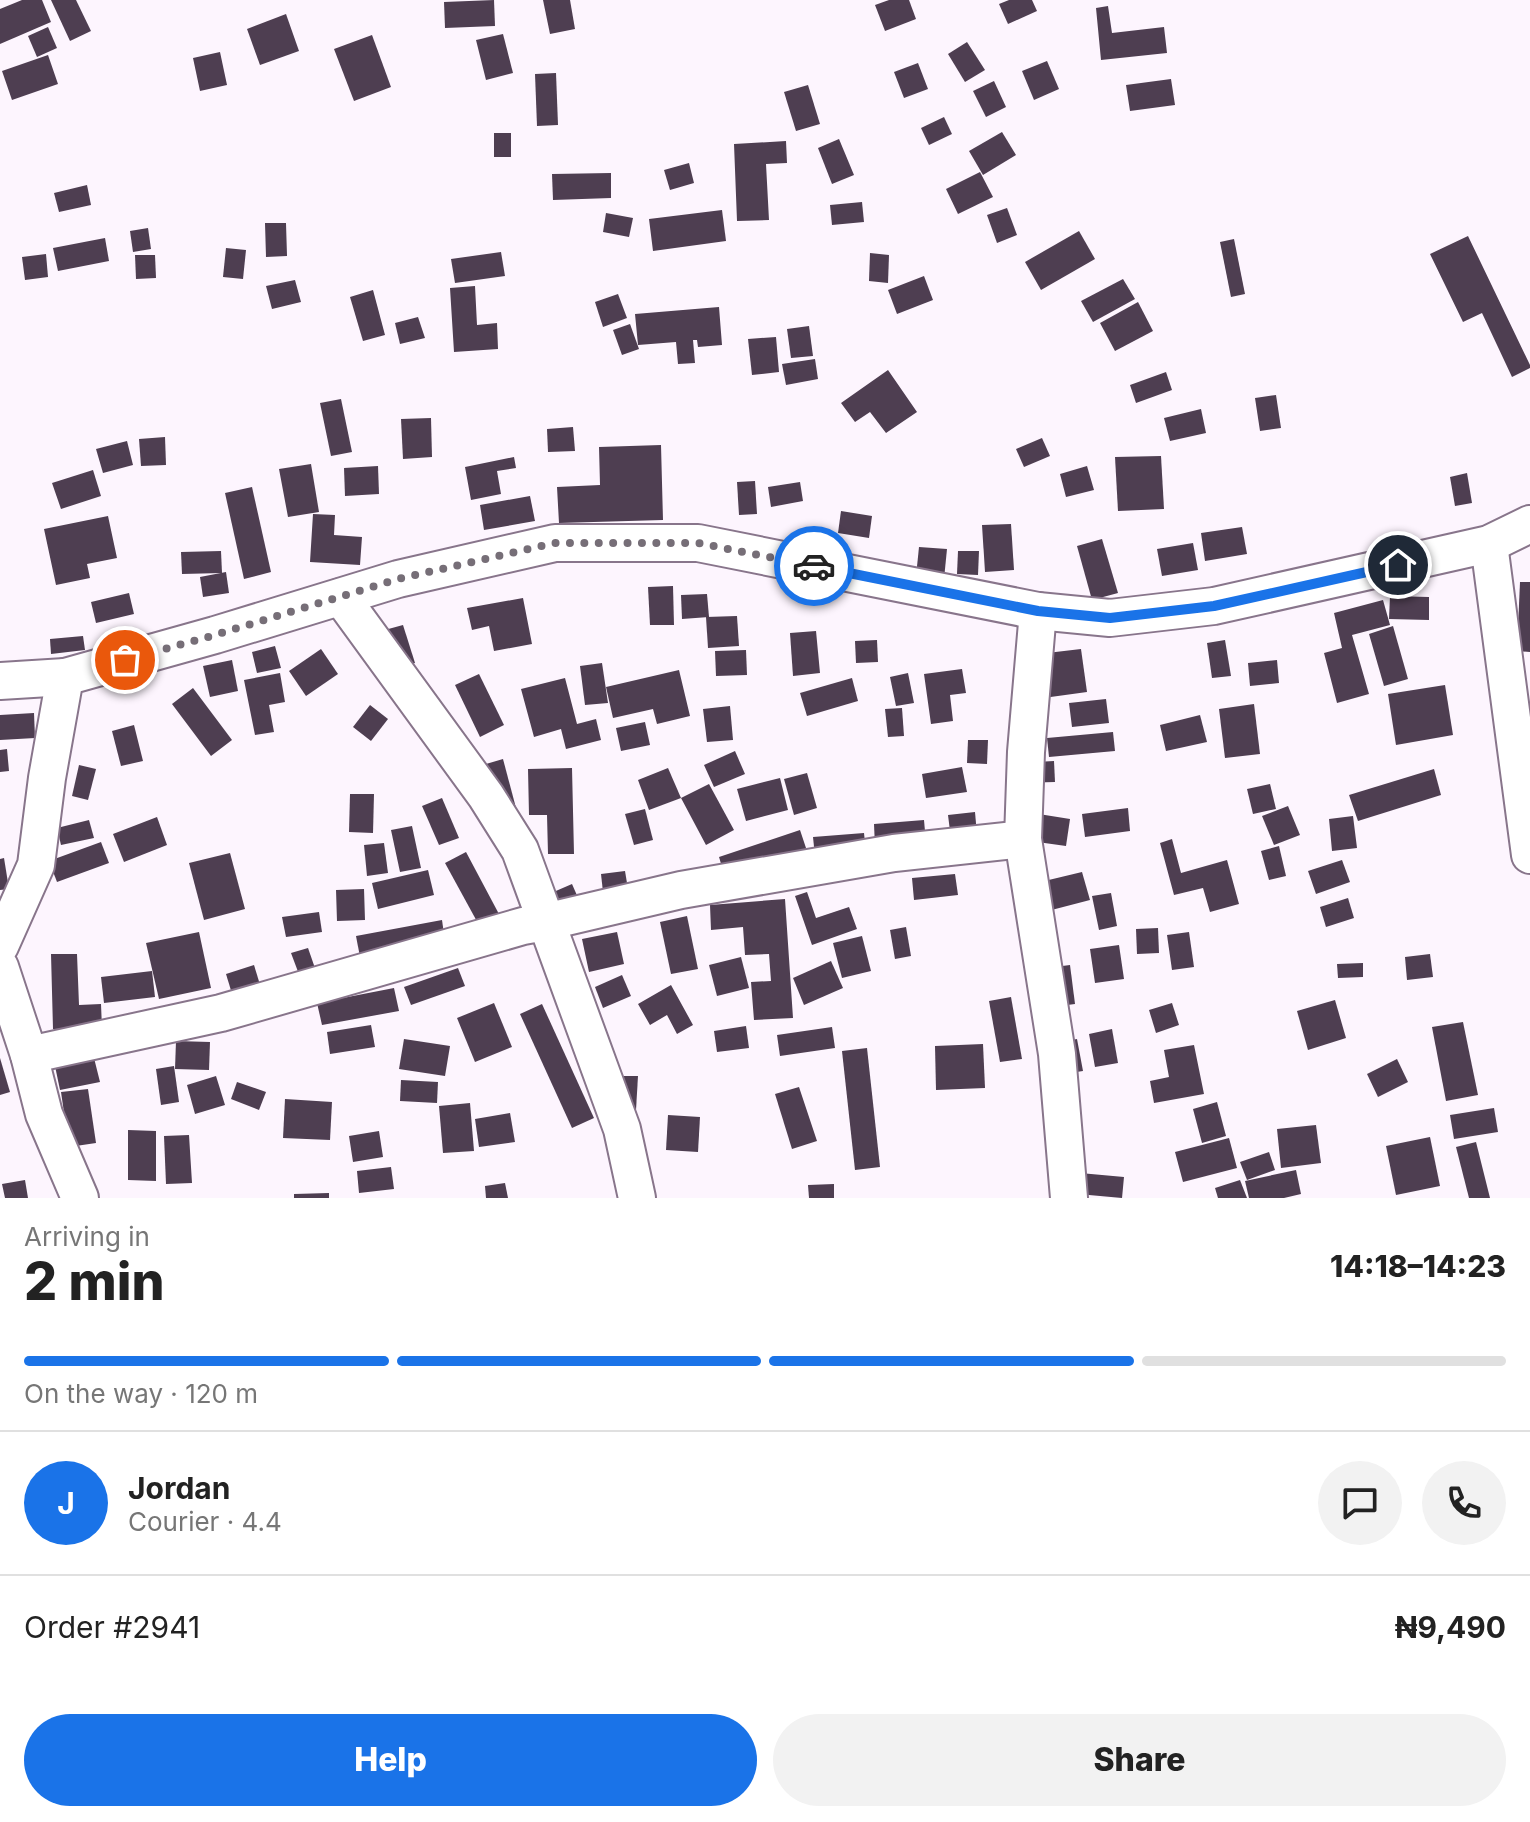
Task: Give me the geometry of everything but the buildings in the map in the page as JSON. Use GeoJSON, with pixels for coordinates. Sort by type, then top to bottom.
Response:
{"type":"FeatureCollection","features":[{"type":"Feature","properties":{"kind":"street"},"geometry":{"type":"LineString","coordinates":[[0,681],[65,677],[398,579],[555,543],[698,543],[1038,611],[1110,618],[1214,606],[1489,544],[1530,524]]}},
{"type":"Feature","properties":{"kind":"street"},"geometry":{"type":"LineString","coordinates":[[1489,544],[1524,758],[1530,855]]}},
{"type":"Feature","properties":{"kind":"street"},"geometry":{"type":"LineString","coordinates":[[341,597],[486,796],[520,850],[622,1129],[637,1198]]}},
{"type":"Feature","properties":{"kind":"street"},"geometry":{"type":"LineString","coordinates":[[1038,611],[1026,752],[1023,839],[1057,1054],[1069,1198]]}},
{"type":"Feature","properties":{"kind":"street"},"geometry":{"type":"LineString","coordinates":[[0,946],[36,865],[65,677]]}},
{"type":"Feature","properties":{"kind":"street"},"geometry":{"type":"LineString","coordinates":[[29,1055],[221,1013],[523,926],[681,890],[894,853],[1023,839]]}},
{"type":"Feature","properties":{"kind":"street"},"geometry":{"type":"LineString","coordinates":[[0,967],[29,1055],[44,1114],[80,1198]]}},
{"type":"Feature","properties":{"kind":"way so far"},"geometry":{"type":"LineString","coordinates":[[125,660],[398,579],[555,543],[698,543],[814,566]]}},
{"type":"Feature","properties":{"kind":"route"},"geometry":{"type":"LineString","coordinates":[[814,566],[1038,611],[1110,618],[1214,606],[1398,565]]}}]}
